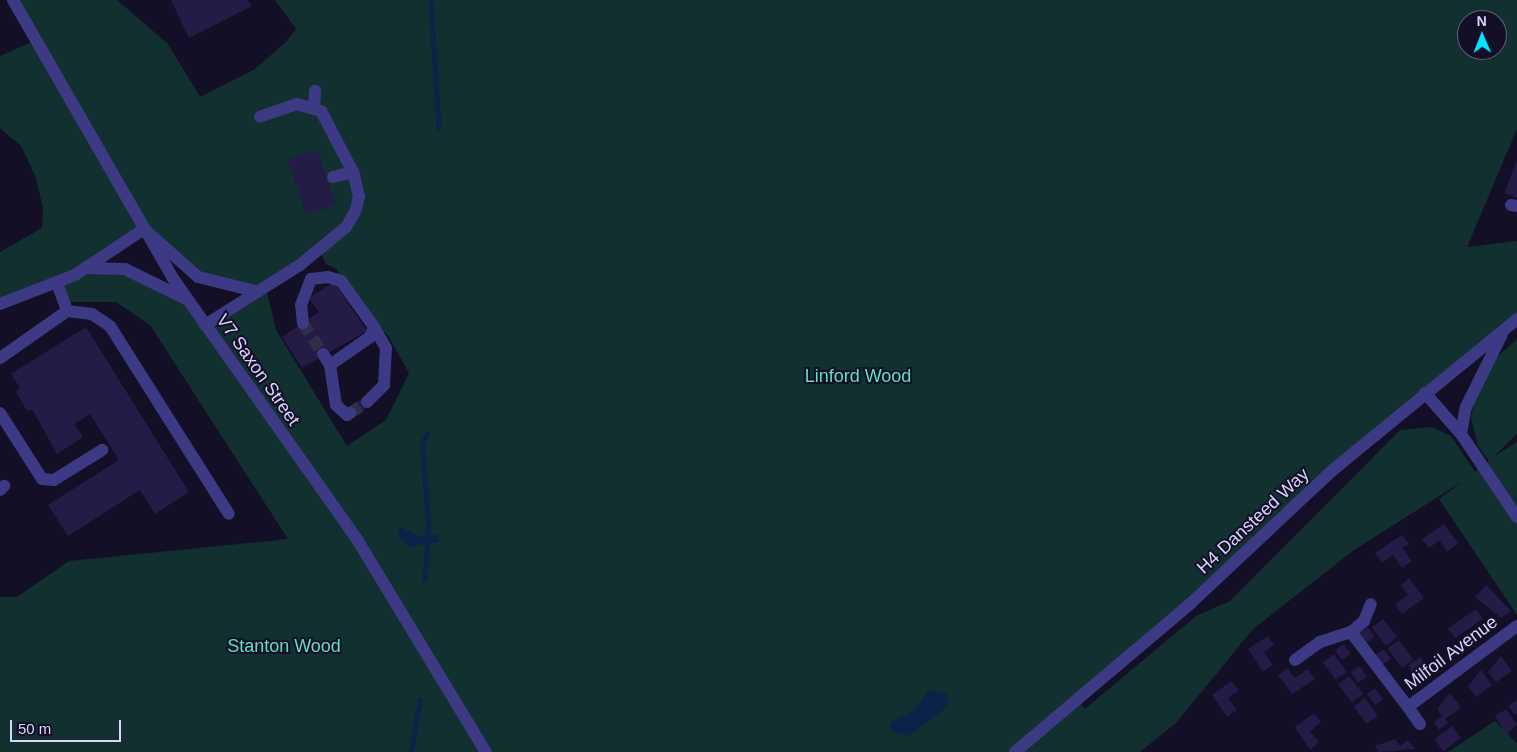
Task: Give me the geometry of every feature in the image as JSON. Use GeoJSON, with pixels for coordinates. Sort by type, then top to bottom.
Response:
{"type":"FeatureCollection","features":[{"type":"Feature","properties":{"kind":"street","name":"V7 Saxon Street"},"geometry":{"type":"LineString","coordinates":[[13,0],[84,129],[144,229],[205,325],[358,541],[486,752]]}},
{"type":"Feature","properties":{"kind":"street"},"geometry":{"type":"LineString","coordinates":[[314,107],[315,91]]}},
{"type":"Feature","properties":{"kind":"street"},"geometry":{"type":"LineString","coordinates":[[205,325],[255,291],[300,265],[346,227],[355,212],[358,197],[353,172],[329,119],[314,107],[297,104],[260,117]]}},
{"type":"Feature","properties":{"kind":"street"},"geometry":{"type":"LineString","coordinates":[[333,177],[353,172]]}},
{"type":"Feature","properties":{"kind":"street"},"geometry":{"type":"LineString","coordinates":[[0,304],[57,282],[85,268],[144,229],[198,277],[255,291]]}},
{"type":"Feature","properties":{"kind":"street"},"geometry":{"type":"LineString","coordinates":[[300,265],[311,279],[341,280],[374,327],[386,348],[384,385],[367,402]]}},
{"type":"Feature","properties":{"kind":"street"},"geometry":{"type":"LineString","coordinates":[[85,268],[125,269],[189,300]]}},
{"type":"Feature","properties":{"kind":"street"},"geometry":{"type":"LineString","coordinates":[[303,323],[301,305],[311,279]]}},
{"type":"Feature","properties":{"kind":"street"},"geometry":{"type":"LineString","coordinates":[[57,282],[67,311]]}},
{"type":"Feature","properties":{"kind":"street"},"geometry":{"type":"LineString","coordinates":[[0,358],[67,311],[92,314],[110,326],[229,514]]}},
{"type":"Feature","properties":{"kind":"street","name":"H4 Dansteed Way"},"geometry":{"type":"LineString","coordinates":[[1015,752],[1425,393],[1517,319]]}},
{"type":"Feature","properties":{"kind":"street"},"geometry":{"type":"LineString","coordinates":[[350,413],[346,415],[336,405],[326,360],[370,337],[374,327]]}},
{"type":"Feature","properties":{"kind":"street"},"geometry":{"type":"LineString","coordinates":[[1461,434],[1466,407],[1504,330]]}},
{"type":"Feature","properties":{"kind":"street"},"geometry":{"type":"LineString","coordinates":[[1425,393],[1461,434],[1517,517]]}},
{"type":"Feature","properties":{"kind":"street"},"geometry":{"type":"LineString","coordinates":[[0,413],[42,479],[54,480],[102,450]]}},
{"type":"Feature","properties":{"kind":"street"},"geometry":{"type":"LineString","coordinates":[[1295,660],[1320,642],[1351,632],[1364,621],[1371,604]]}},
{"type":"Feature","properties":{"kind":"street","name":"Milfoil Avenue"},"geometry":{"type":"LineString","coordinates":[[1351,632],[1408,707],[1517,626]]}},
{"type":"Feature","properties":{"kind":"street"},"geometry":{"type":"LineString","coordinates":[[1408,707],[1420,724]]}},
{"type":"Feature","properties":{"kind":"green space","name":"Linford Wood"},"geometry":{"type":"Polygon","coordinates":[[[13,0],[117,0],[168,44],[200,97],[255,69],[286,42],[296,29],[275,0],[1517,0],[1517,129],[1467,247],[1517,241],[1517,319],[1077,700],[1085,709],[1196,616],[1230,601],[1400,430],[1432,427],[1451,436],[1475,472],[1489,461],[1478,446],[1471,418],[1475,395],[1496,358],[1517,339],[1517,434],[1493,457],[1517,442],[1517,615],[1439,499],[1463,481],[1354,550],[1253,629],[1176,723],[1140,752],[0,752],[0,597],[17,597],[69,561],[288,539],[150,325],[116,302],[63,302],[57,283],[0,304],[0,252],[42,228],[43,208],[35,175],[21,146],[0,128],[0,56],[34,41],[13,0]],[[144,229],[86,267],[125,269],[167,288],[205,325],[254,291],[198,277],[144,229]],[[320,251],[265,284],[276,330],[347,446],[386,420],[409,373],[389,337],[341,281],[337,269],[326,264],[320,251]]]}},
{"type":"Feature","properties":{"kind":"green space"},"geometry":{"type":"Polygon","coordinates":[[[1495,721],[1517,743],[1517,752],[1448,752],[1495,721]]]}},
{"type":"Feature","properties":{"kind":"water"},"geometry":{"type":"Polygon","coordinates":[[[400,527],[422,537],[437,534],[440,542],[411,547],[397,535],[400,527]]]}},
{"type":"Feature","properties":{"kind":"water"},"geometry":{"type":"Polygon","coordinates":[[[929,690],[947,694],[948,704],[941,712],[909,736],[891,731],[890,723],[914,710],[929,690]]]}},
{"type":"Feature","properties":{"kind":"building"},"geometry":{"type":"Polygon","coordinates":[[[171,0],[248,0],[252,6],[189,38],[171,0]]]}},
{"type":"Feature","properties":{"kind":"building"},"geometry":{"type":"Polygon","coordinates":[[[317,150],[336,205],[307,215],[288,160],[317,150]]]}},
{"type":"Feature","properties":{"kind":"building"},"geometry":{"type":"Polygon","coordinates":[[[1517,160],[1517,198],[1504,193],[1517,160]]]}},
{"type":"Feature","properties":{"kind":"building"},"geometry":{"type":"Polygon","coordinates":[[[334,282],[367,331],[302,368],[282,337],[319,312],[309,298],[334,282]]]}},
{"type":"Feature","properties":{"kind":"building"},"geometry":{"type":"Polygon","coordinates":[[[86,327],[189,492],[155,514],[140,490],[68,536],[48,505],[119,460],[90,414],[74,424],[83,437],[57,454],[32,409],[27,411],[16,392],[20,388],[11,374],[86,327]]]}},
{"type":"Feature","properties":{"kind":"building"},"geometry":{"type":"Polygon","coordinates":[[[364,397],[370,405],[354,417],[348,409],[364,397]]]}},
{"type":"Feature","properties":{"kind":"building"},"geometry":{"type":"Polygon","coordinates":[[[1444,524],[1458,543],[1447,552],[1440,540],[1429,548],[1422,539],[1444,524]]]}},
{"type":"Feature","properties":{"kind":"building"},"geometry":{"type":"Polygon","coordinates":[[[1402,535],[1409,544],[1402,548],[1412,561],[1402,568],[1393,555],[1382,563],[1375,553],[1402,535]]]}},
{"type":"Feature","properties":{"kind":"building"},"geometry":{"type":"Polygon","coordinates":[[[1409,578],[1424,598],[1402,614],[1395,604],[1408,595],[1401,585],[1409,578]]]}},
{"type":"Feature","properties":{"kind":"building"},"geometry":{"type":"Polygon","coordinates":[[[1486,585],[1511,611],[1501,618],[1475,597],[1486,585]]]}},
{"type":"Feature","properties":{"kind":"building"},"geometry":{"type":"Polygon","coordinates":[[[1476,609],[1483,619],[1455,638],[1448,629],[1476,609]]]}},
{"type":"Feature","properties":{"kind":"building"},"geometry":{"type":"Polygon","coordinates":[[[1383,619],[1397,637],[1386,646],[1372,628],[1383,619]]]}},
{"type":"Feature","properties":{"kind":"building"},"geometry":{"type":"Polygon","coordinates":[[[1368,627],[1375,637],[1366,643],[1359,633],[1368,627]]]}},
{"type":"Feature","properties":{"kind":"building"},"geometry":{"type":"Polygon","coordinates":[[[1268,636],[1274,645],[1264,652],[1273,665],[1263,672],[1248,649],[1268,636]]]}},
{"type":"Feature","properties":{"kind":"building"},"geometry":{"type":"Polygon","coordinates":[[[1399,640],[1413,659],[1402,668],[1388,648],[1399,640]]]}},
{"type":"Feature","properties":{"kind":"building"},"geometry":{"type":"Polygon","coordinates":[[[1344,644],[1351,654],[1342,660],[1335,650],[1344,644]]]}},
{"type":"Feature","properties":{"kind":"building"},"geometry":{"type":"Polygon","coordinates":[[[1384,649],[1391,659],[1382,665],[1375,655],[1384,649]]]}},
{"type":"Feature","properties":{"kind":"building"},"geometry":{"type":"Polygon","coordinates":[[[1334,654],[1347,672],[1336,680],[1323,662],[1334,654]]]}},
{"type":"Feature","properties":{"kind":"building"},"geometry":{"type":"Polygon","coordinates":[[[1501,656],[1512,671],[1496,682],[1488,672],[1501,656]]]}},
{"type":"Feature","properties":{"kind":"building"},"geometry":{"type":"Polygon","coordinates":[[[1420,657],[1431,673],[1415,685],[1409,665],[1420,657]]]}},
{"type":"Feature","properties":{"kind":"building"},"geometry":{"type":"Polygon","coordinates":[[[1360,666],[1367,677],[1358,683],[1351,672],[1360,666]]]}},
{"type":"Feature","properties":{"kind":"building"},"geometry":{"type":"Polygon","coordinates":[[[1287,668],[1295,678],[1308,669],[1315,679],[1292,694],[1278,675],[1287,668]]]}},
{"type":"Feature","properties":{"kind":"building"},"geometry":{"type":"Polygon","coordinates":[[[1481,670],[1492,685],[1476,697],[1468,686],[1481,670]]]}},
{"type":"Feature","properties":{"kind":"building"},"geometry":{"type":"Polygon","coordinates":[[[1349,676],[1363,694],[1352,703],[1338,685],[1349,676]]]}},
{"type":"Feature","properties":{"kind":"building"},"geometry":{"type":"Polygon","coordinates":[[[1231,681],[1239,690],[1228,698],[1237,710],[1227,717],[1212,695],[1231,681]]]}},
{"type":"Feature","properties":{"kind":"building"},"geometry":{"type":"Polygon","coordinates":[[[1375,688],[1383,699],[1375,705],[1367,694],[1375,688]]]}},
{"type":"Feature","properties":{"kind":"building"},"geometry":{"type":"Polygon","coordinates":[[[1450,693],[1461,708],[1445,719],[1448,723],[1439,730],[1434,722],[1442,716],[1437,709],[1450,693]]]}},
{"type":"Feature","properties":{"kind":"building"},"geometry":{"type":"Polygon","coordinates":[[[1365,698],[1378,716],[1367,724],[1354,706],[1365,698]]]}},
{"type":"Feature","properties":{"kind":"building"},"geometry":{"type":"Polygon","coordinates":[[[1517,700],[1517,713],[1515,715],[1508,706],[1517,700]]]}},
{"type":"Feature","properties":{"kind":"building"},"geometry":{"type":"Polygon","coordinates":[[[1506,709],[1517,724],[1507,735],[1495,716],[1506,709]]]}},
{"type":"Feature","properties":{"kind":"building"},"geometry":{"type":"Polygon","coordinates":[[[1314,713],[1321,722],[1310,731],[1319,742],[1310,750],[1295,727],[1314,713]]]}},
{"type":"Feature","properties":{"kind":"building"},"geometry":{"type":"Polygon","coordinates":[[[1452,726],[1461,738],[1443,751],[1434,739],[1452,726]]]}},
{"type":"Feature","properties":{"kind":"building"},"geometry":{"type":"Polygon","coordinates":[[[1395,739],[1400,746],[1408,740],[1415,749],[1379,752],[1375,746],[1395,739]]]}},
{"type":"Feature","properties":{"kind":"waterway"},"geometry":{"type":"LineString","coordinates":[[431,0],[439,128]]}},
{"type":"Feature","properties":{"kind":"waterway"},"geometry":{"type":"LineString","coordinates":[[425,579],[428,523],[422,444],[427,434]]}},
{"type":"Feature","properties":{"kind":"waterway"},"geometry":{"type":"LineString","coordinates":[[411,752],[420,700]]}},
{"type":"Feature","properties":{"kind":"tunnel"},"geometry":{"type":"LineString","coordinates":[[303,323],[323,354]]}},
{"type":"Feature","properties":{"kind":"tunnel"},"geometry":{"type":"LineString","coordinates":[[350,413],[367,402]]}},
{"type":"Feature","properties":{"kind":"park label","name":"Stanton Wood"},"geometry":{"type":"Point","coordinates":[284,646]}}]}
